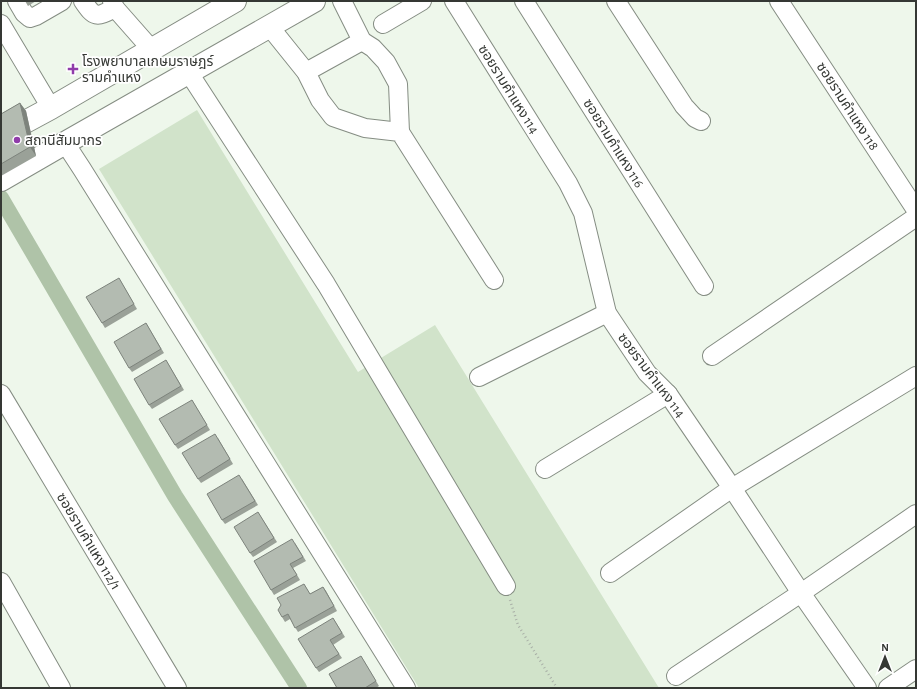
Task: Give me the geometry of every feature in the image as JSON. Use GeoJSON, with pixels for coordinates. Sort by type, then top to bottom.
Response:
{"type":"FeatureCollection","features":[{"type":"Feature","properties":{"kind":"main road"},"geometry":{"type":"LineString","coordinates":[[3,134],[51,108],[235,1]]}},
{"type":"Feature","properties":{"kind":"main road"},"geometry":{"type":"LineString","coordinates":[[9,176],[314,1]]}},
{"type":"Feature","properties":{"kind":"street"},"geometry":{"type":"LineString","coordinates":[[17,1],[24,13],[30,18],[62,1]]}},
{"type":"Feature","properties":{"kind":"street"},"geometry":{"type":"LineString","coordinates":[[83,1],[90,12],[94,15],[103,14],[113,4],[152,50]]}},
{"type":"Feature","properties":{"kind":"street"},"geometry":{"type":"LineString","coordinates":[[342,1],[362,41],[373,48],[386,62],[398,84],[400,132],[494,280]]}},
{"type":"Feature","properties":{"kind":"street"},"geometry":{"type":"LineString","coordinates":[[383,24],[422,1]]}},
{"type":"Feature","properties":{"kind":"street","name":"ซอยรามคำแหง 114"},"geometry":{"type":"LineString","coordinates":[[454,1],[568,183],[583,213],[607,313],[647,373],[668,394],[801,593],[867,688]]}},
{"type":"Feature","properties":{"kind":"street","name":"ซอยรามคำแหง 116"},"geometry":{"type":"LineString","coordinates":[[524,1],[704,286]]}},
{"type":"Feature","properties":{"kind":"street"},"geometry":{"type":"LineString","coordinates":[[616,1],[684,106],[694,118],[701,121]]}},
{"type":"Feature","properties":{"kind":"street","name":"ซอยรามคำแหง 118"},"geometry":{"type":"LineString","coordinates":[[779,1],[916,210]]}},
{"type":"Feature","properties":{"kind":"street"},"geometry":{"type":"LineString","coordinates":[[1,24],[51,108]]}},
{"type":"Feature","properties":{"kind":"street"},"geometry":{"type":"LineString","coordinates":[[269,26],[306,72],[320,100],[333,116],[364,128],[400,132]]}},
{"type":"Feature","properties":{"kind":"street"},"geometry":{"type":"LineString","coordinates":[[306,72],[362,41]]}},
{"type":"Feature","properties":{"kind":"street"},"geometry":{"type":"LineString","coordinates":[[189,73],[326,284],[506,586]]}},
{"type":"Feature","properties":{"kind":"street"},"geometry":{"type":"LineString","coordinates":[[65,143],[91,182],[406,688]]}},
{"type":"Feature","properties":{"kind":"street"},"geometry":{"type":"LineString","coordinates":[[712,356],[916,217]]}},
{"type":"Feature","properties":{"kind":"street"},"geometry":{"type":"LineString","coordinates":[[479,377],[607,313]]}},
{"type":"Feature","properties":{"kind":"street"},"geometry":{"type":"LineString","coordinates":[[610,573],[732,488],[916,376]]}},
{"type":"Feature","properties":{"kind":"street","name":"ซอยรามคำแหง 112/1"},"geometry":{"type":"LineString","coordinates":[[1,394],[177,688]]}},
{"type":"Feature","properties":{"kind":"street"},"geometry":{"type":"LineString","coordinates":[[545,469],[668,394]]}},
{"type":"Feature","properties":{"kind":"street"},"geometry":{"type":"LineString","coordinates":[[676,676],[916,514]]}},
{"type":"Feature","properties":{"kind":"street"},"geometry":{"type":"LineString","coordinates":[[1,582],[61,688]]}},
{"type":"Feature","properties":{"kind":"street"},"geometry":{"type":"LineString","coordinates":[[888,688],[916,669]]}},
{"type":"Feature","properties":{"kind":"path"},"geometry":{"type":"LineString","coordinates":[[506,586],[518,625],[557,688]]}},
{"type":"Feature","properties":{"kind":"green space"},"geometry":{"type":"Polygon","coordinates":[[[197,110],[358,372],[435,325],[659,688],[419,688],[99,169],[197,110]]]}},
{"type":"Feature","properties":{"kind":"building","name":"สถานีสัมมากร"},"geometry":{"type":"Polygon","coordinates":[[[20,103],[30,147],[1,164],[1,114],[20,103]]]}},
{"type":"Feature","properties":{"kind":"building"},"geometry":{"type":"Polygon","coordinates":[[[119,278],[134,304],[102,323],[86,297],[119,278]]]}},
{"type":"Feature","properties":{"kind":"building"},"geometry":{"type":"Polygon","coordinates":[[[146,323],[161,349],[129,368],[114,342],[146,323]]]}},
{"type":"Feature","properties":{"kind":"building"},"geometry":{"type":"Polygon","coordinates":[[[166,360],[181,386],[149,405],[134,379],[166,360]]]}},
{"type":"Feature","properties":{"kind":"building"},"geometry":{"type":"Polygon","coordinates":[[[192,400],[207,425],[175,445],[159,419],[192,400]]]}},
{"type":"Feature","properties":{"kind":"building"},"geometry":{"type":"Polygon","coordinates":[[[215,434],[230,459],[198,479],[182,453],[215,434]]]}},
{"type":"Feature","properties":{"kind":"building"},"geometry":{"type":"Polygon","coordinates":[[[239,475],[255,501],[222,520],[207,494],[239,475]]]}},
{"type":"Feature","properties":{"kind":"building"},"geometry":{"type":"Polygon","coordinates":[[[258,512],[274,538],[250,553],[234,527],[258,512]]]}},
{"type":"Feature","properties":{"kind":"building"},"geometry":{"type":"Polygon","coordinates":[[[292,539],[303,557],[290,564],[297,575],[271,590],[254,561],[292,539]]]}},
{"type":"Feature","properties":{"kind":"building"},"geometry":{"type":"Polygon","coordinates":[[[304,584],[310,594],[323,587],[334,606],[295,628],[288,614],[282,617],[278,610],[281,605],[277,598],[304,584]]]}},
{"type":"Feature","properties":{"kind":"building"},"geometry":{"type":"Polygon","coordinates":[[[333,618],[342,633],[330,640],[339,654],[316,668],[298,639],[333,618]]]}},
{"type":"Feature","properties":{"kind":"building"},"geometry":{"type":"Polygon","coordinates":[[[361,656],[376,681],[365,688],[337,688],[329,674],[361,656]]]}},
{"type":"Feature","properties":{"kind":"waterway"},"geometry":{"type":"LineString","coordinates":[[1,198],[175,496],[299,688]]}},
{"type":"Feature","properties":{"kind":"place","name":"โรงพยาบาลเกษมราษฎร์ รามคำแหง"},"geometry":{"type":"Point","coordinates":[73,69]}},
{"type":"Feature","properties":{"kind":"place","name":"สถานีสัมมากร"},"geometry":{"type":"Point","coordinates":[17,140]}}]}
